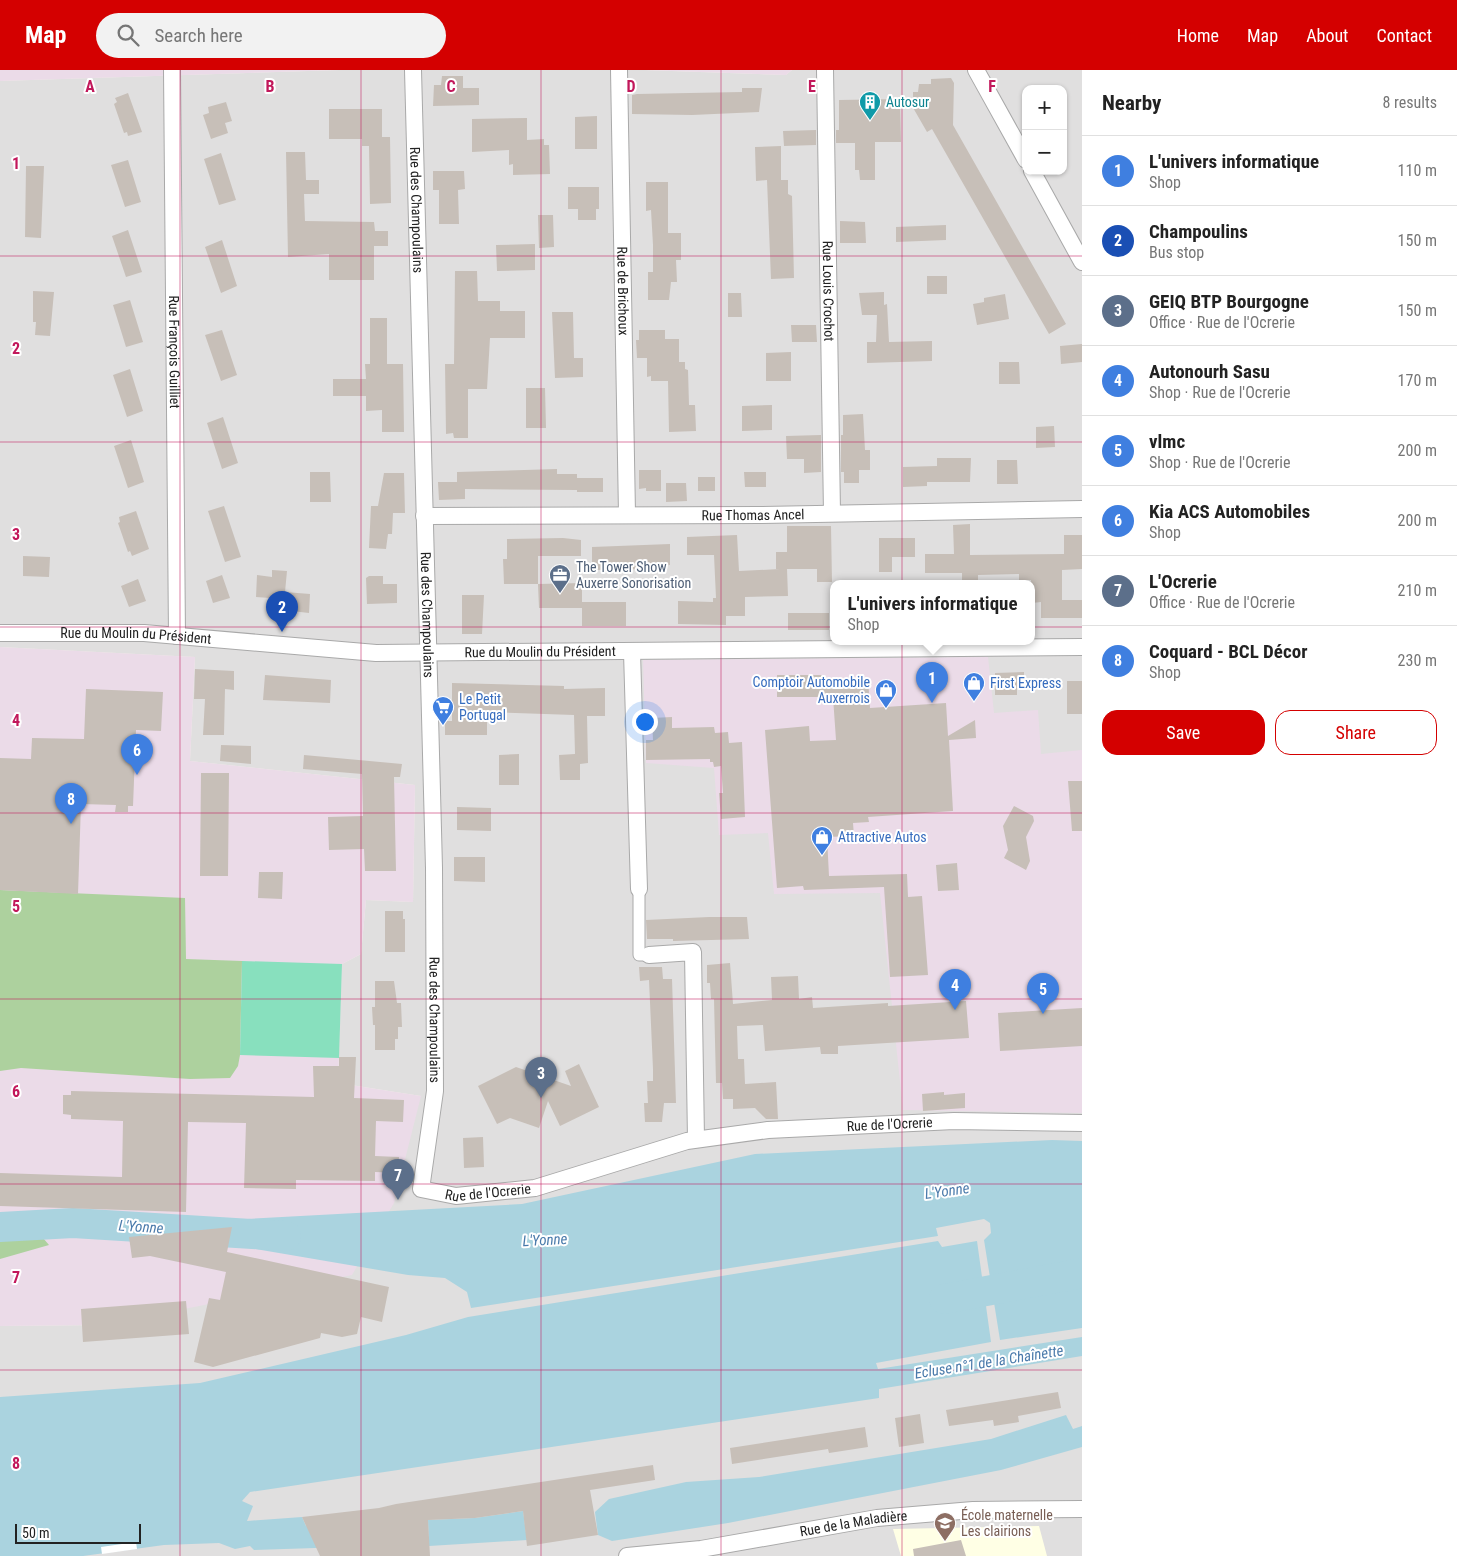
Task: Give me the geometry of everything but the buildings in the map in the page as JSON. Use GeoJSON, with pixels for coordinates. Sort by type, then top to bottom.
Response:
{"type":"FeatureCollection","features":[{"type":"Feature","properties":{"kind":"street","name":"Rue François Guilliet"},"geometry":{"type":"LineString","coordinates":[[172,70],[177,636]]}},
{"type":"Feature","properties":{"kind":"street","name":"Rue des Champoulains"},"geometry":{"type":"LineString","coordinates":[[414,70],[434,868],[434,1091],[421,1189]]}},
{"type":"Feature","properties":{"kind":"street","name":"Rue de Brichoux"},"geometry":{"type":"LineString","coordinates":[[619,70],[627,514]]}},
{"type":"Feature","properties":{"kind":"street","name":"Rue Louis Crochot"},"geometry":{"type":"LineString","coordinates":[[825,70],[832,513]]}},
{"type":"Feature","properties":{"kind":"street"},"geometry":{"type":"LineString","coordinates":[[976,70],[1022,153]]}},
{"type":"Feature","properties":{"kind":"street"},"geometry":{"type":"LineString","coordinates":[[1034,175],[1082,262]]}},
{"type":"Feature","properties":{"kind":"street","name":"Rue Thomas Ancel"},"geometry":{"type":"LineString","coordinates":[[424,516],[1082,509]]}},
{"type":"Feature","properties":{"kind":"street","name":"Rue du Moulin du Président"},"geometry":{"type":"LineString","coordinates":[[0,633],[101,631],[376,653],[1082,647]]}},
{"type":"Feature","properties":{"kind":"street"},"geometry":{"type":"LineString","coordinates":[[632,652],[639,889],[639,955],[693,952],[696,1139]]}},
{"type":"Feature","properties":{"kind":"street","name":"Rue de l'Ocrerie"},"geometry":{"type":"LineString","coordinates":[[421,1189],[456,1196],[535,1188],[696,1139],[768,1130],[954,1121],[1082,1123]]}},
{"type":"Feature","properties":{"kind":"street","name":"Rue de la Maladière"},"geometry":{"type":"LineString","coordinates":[[627,1556],[701,1549],[877,1518],[973,1510],[1082,1509]]}},
{"type":"Feature","properties":{"kind":"shaded area"},"geometry":{"type":"Polygon","coordinates":[[[0,70],[339,70],[0,81],[0,70]]]}},
{"type":"Feature","properties":{"kind":"shaded area"},"geometry":{"type":"Polygon","coordinates":[[[339,70],[644,70],[786,75],[792,70],[1082,70],[1082,1556],[0,1556],[0,1326],[105,1325],[421,1096],[338,1083],[342,964],[361,954],[366,900],[413,902],[415,785],[190,761],[195,657],[0,647],[0,81],[339,70]]]}},
{"type":"Feature","properties":{"kind":"shaded area"},"geometry":{"type":"Polygon","coordinates":[[[644,70],[792,70],[786,75],[644,70]]]}},
{"type":"Feature","properties":{"kind":"shaded area"},"geometry":{"type":"Polygon","coordinates":[[[0,647],[195,657],[190,761],[415,785],[413,902],[366,900],[361,954],[342,964],[338,1083],[421,1096],[394,1203],[352,1275],[105,1325],[0,1326],[0,647]]]}},
{"type":"Feature","properties":{"kind":"shaded area"},"geometry":{"type":"Polygon","coordinates":[[[988,657],[994,713],[1038,710],[1041,754],[1082,750],[1082,1113],[903,1110],[880,893],[774,894],[768,833],[719,835],[714,768],[646,763],[643,660],[988,657]]]}},
{"type":"Feature","properties":{"kind":"shaded area","name":"École maternelle Les clairions"},"geometry":{"type":"Polygon","coordinates":[[[1039,1526],[1047,1556],[901,1556],[893,1529],[1039,1526]]]}},
{"type":"Feature","properties":{"kind":"green space"},"geometry":{"type":"Polygon","coordinates":[[[0,890],[185,898],[186,959],[242,961],[240,1055],[238,1066],[230,1078],[190,1079],[21,1068],[0,1071],[0,890]]]}},
{"type":"Feature","properties":{"kind":"green space"},"geometry":{"type":"Polygon","coordinates":[[[242,961],[342,964],[339,1058],[240,1055],[242,961]]]}},
{"type":"Feature","properties":{"kind":"green space"},"geometry":{"type":"Polygon","coordinates":[[[0,1231],[37,1231],[49,1245],[0,1259],[0,1231]]]}},
{"type":"Feature","properties":{"kind":"water"},"geometry":{"type":"Polygon","coordinates":[[[1052,1140],[1082,1141],[1082,1328],[1000,1340],[984,1240],[991,1233],[990,1223],[984,1219],[936,1228],[938,1236],[471,1308],[467,1292],[445,1278],[408,1275],[243,1247],[247,1219],[522,1204],[755,1154],[1052,1140]]]}},
{"type":"Feature","properties":{"kind":"water","name":"Ecluse n°1 de la Chaînette"},"geometry":{"type":"Polygon","coordinates":[[[938,1241],[942,1247],[977,1241],[991,1342],[876,1363],[878,1369],[1082,1337],[1082,1356],[879,1389],[879,1398],[250,1492],[242,1501],[253,1506],[247,1521],[302,1517],[306,1526],[377,1546],[254,1550],[250,1546],[235,1549],[219,1543],[164,1545],[83,1556],[0,1556],[0,1397],[200,1383],[406,1335],[468,1317],[938,1241]]]}},
{"type":"Feature","properties":{"kind":"water"},"geometry":{"type":"Polygon","coordinates":[[[1066,1415],[1073,1429],[1082,1426],[1082,1447],[1001,1470],[728,1523],[612,1541],[598,1535],[595,1512],[609,1499],[686,1482],[759,1477],[991,1439],[1066,1415]]]}},
{"type":"Feature","properties":{"kind":"water"},"geometry":{"type":"Polygon","coordinates":[[[523,1511],[527,1540],[429,1546],[428,1520],[475,1518],[523,1511]]]}},
{"type":"Feature","properties":{"kind":"pier"},"geometry":{"type":"Polygon","coordinates":[[[136,1542],[137,1549],[102,1554],[101,1547],[136,1542]]]}},
{"type":"Feature","properties":{"kind":"waterway","name":"L'Yonne"},"geometry":{"type":"LineString","coordinates":[[0,1227],[73,1223],[286,1236]]}},
{"type":"Feature","properties":{"kind":"waterway","name":"L'Yonne"},"geometry":{"type":"LineString","coordinates":[[944,1299],[1082,1273]]}},
{"type":"Feature","properties":{"kind":"place","name":"Autosur"},"geometry":{"type":"Point","coordinates":[870,121]}},
{"type":"Feature","properties":{"kind":"place","name":"The Tower Show Auxerre Sonorisation"},"geometry":{"type":"Point","coordinates":[560,594]}},
{"type":"Feature","properties":{"kind":"place","name":"Champoulins"},"geometry":{"type":"Point","coordinates":[282,632]}},
{"type":"Feature","properties":{"kind":"place","name":"First Express"},"geometry":{"type":"Point","coordinates":[974,702]}},
{"type":"Feature","properties":{"kind":"place","name":"L'univers informatique"},"geometry":{"type":"Point","coordinates":[932,703]}},
{"type":"Feature","properties":{"kind":"place","name":"Comptoir Automobile Auxerrois"},"geometry":{"type":"Point","coordinates":[886,709]}},
{"type":"Feature","properties":{"kind":"place","name":"Le Petit Portugal"},"geometry":{"type":"Point","coordinates":[443,726]}},
{"type":"Feature","properties":{"kind":"place","name":"Kia ACS Automobiles"},"geometry":{"type":"Point","coordinates":[137,775]}},
{"type":"Feature","properties":{"kind":"place","name":"Coquard - BCL Décor"},"geometry":{"type":"Point","coordinates":[71,824]}},
{"type":"Feature","properties":{"kind":"place","name":"Attractive Autos"},"geometry":{"type":"Point","coordinates":[822,856]}},
{"type":"Feature","properties":{"kind":"place","name":"Autonourh Sasu"},"geometry":{"type":"Point","coordinates":[955,1010]}},
{"type":"Feature","properties":{"kind":"place","name":"vlmc"},"geometry":{"type":"Point","coordinates":[1043,1014]}},
{"type":"Feature","properties":{"kind":"place","name":"GEIQ BTP Bourgogne"},"geometry":{"type":"Point","coordinates":[541,1098]}},
{"type":"Feature","properties":{"kind":"place","name":"L'Ocrerie"},"geometry":{"type":"Point","coordinates":[398,1200]}},
{"type":"Feature","properties":{"kind":"place","name":"École maternelle Les clairions"},"geometry":{"type":"Point","coordinates":[945,1542]}}]}
